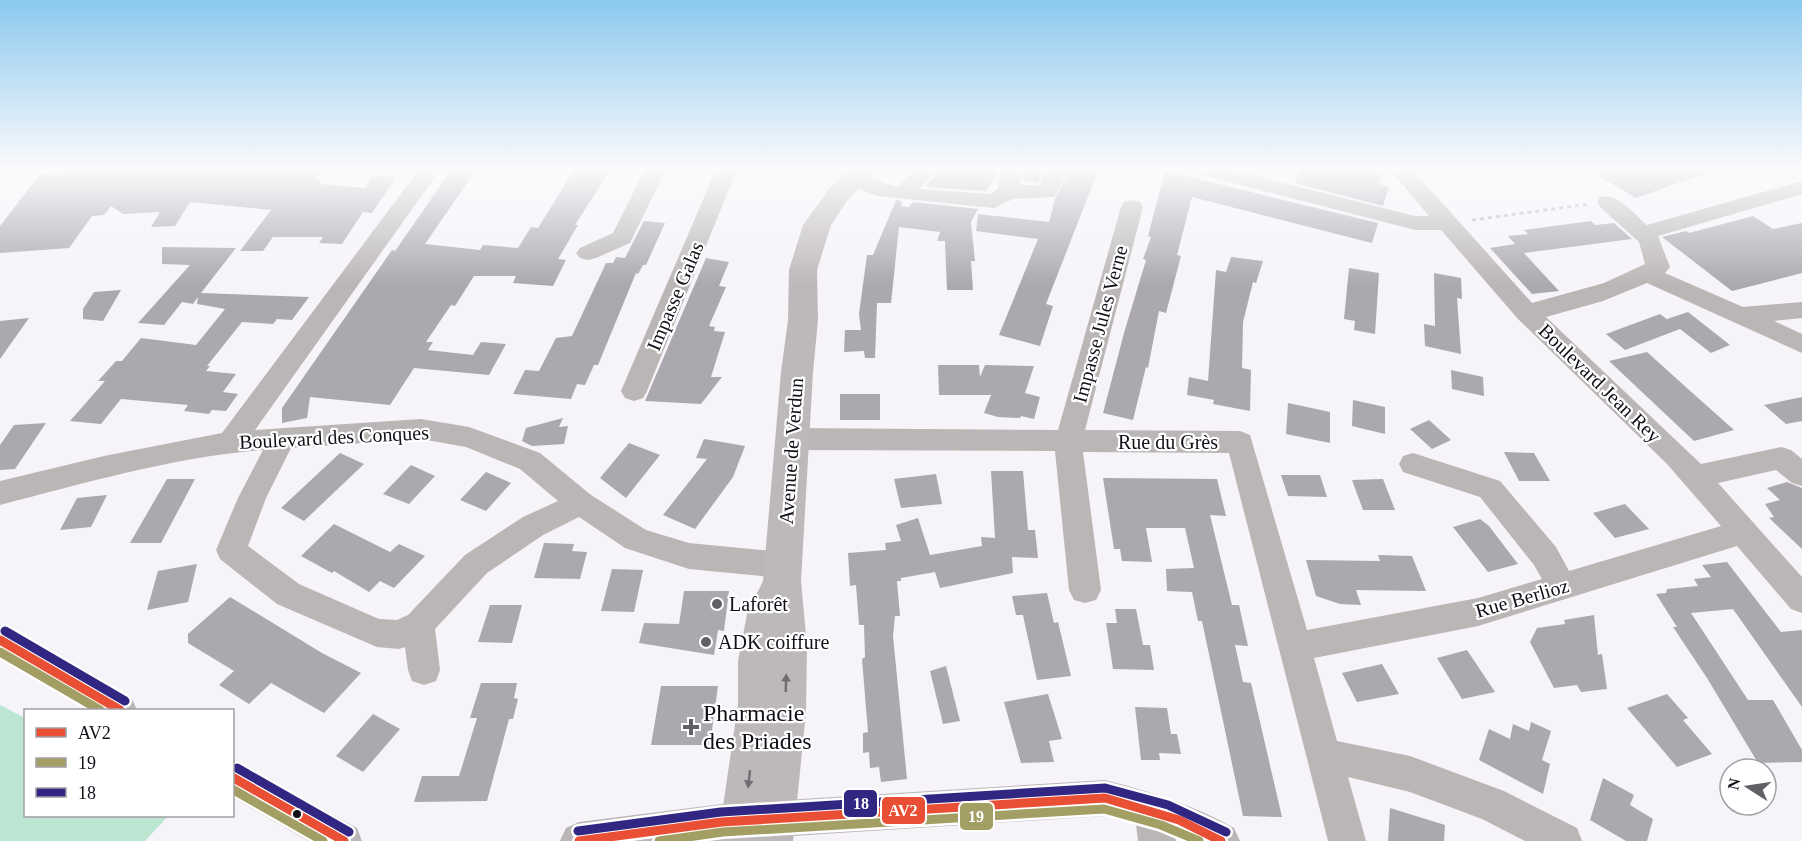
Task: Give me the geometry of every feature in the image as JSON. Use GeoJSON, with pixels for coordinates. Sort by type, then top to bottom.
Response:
{"type":"FeatureCollection","features":[{"type":"Feature","properties":{"kind":"main road","name":"Avenue de Verdun"},"geometry":{"type":"LineString","coordinates":[[783,573],[791,439],[803,320],[823,248],[831,228],[845,206]]}},
{"type":"Feature","properties":{"kind":"main road"},"geometry":{"type":"LineString","coordinates":[[757,830],[758,661],[766,614],[783,573]]}},
{"type":"Feature","properties":{"kind":"street"},"geometry":{"type":"LineString","coordinates":[[231,442],[403,206]]}},
{"type":"Feature","properties":{"kind":"street"},"geometry":{"type":"LineString","coordinates":[[588,253],[622,238],[638,206]]}},
{"type":"Feature","properties":{"kind":"street","name":"Impasse Galas"},"geometry":{"type":"LineString","coordinates":[[634,391],[712,206]]}},
{"type":"Feature","properties":{"kind":"street"},"geometry":{"type":"LineString","coordinates":[[1349,206],[1415,223],[1448,223]]}},
{"type":"Feature","properties":{"kind":"street","name":"Boulevard Jean Rey"},"geometry":{"type":"LineString","coordinates":[[1433,206],[1527,313],[1668,448],[1802,599]]}},
{"type":"Feature","properties":{"kind":"street"},"geometry":{"type":"LineString","coordinates":[[1527,313],[1552,308],[1647,274],[1658,267],[1649,239],[1613,206]]}},
{"type":"Feature","properties":{"kind":"street"},"geometry":{"type":"LineString","coordinates":[[1643,233],[1735,206]]}},
{"type":"Feature","properties":{"kind":"street","name":"Impasse Jules Verne"},"geometry":{"type":"LineString","coordinates":[[1068,442],[1132,207]]}},
{"type":"Feature","properties":{"kind":"street"},"geometry":{"type":"LineString","coordinates":[[1647,274],[1802,344]]}},
{"type":"Feature","properties":{"kind":"street"},"geometry":{"type":"LineString","coordinates":[[1740,316],[1802,309]]}},
{"type":"Feature","properties":{"kind":"street","name":"Boulevard des Conques"},"geometry":{"type":"LineString","coordinates":[[0,493],[104,467],[231,442],[421,429],[469,437],[530,461],[580,503],[636,539],[689,556],[783,573]]}},
{"type":"Feature","properties":{"kind":"street"},"geometry":{"type":"LineString","coordinates":[[283,438],[252,498],[231,550],[288,594],[377,633],[399,635],[419,625],[476,564],[533,526],[580,503]]}},
{"type":"Feature","properties":{"kind":"street","name":"Rue du Grès"},"geometry":{"type":"LineString","coordinates":[[791,439],[1240,442],[1347,841]]}},
{"type":"Feature","properties":{"kind":"street"},"geometry":{"type":"LineString","coordinates":[[1068,442],[1085,590]]}},
{"type":"Feature","properties":{"kind":"street"},"geometry":{"type":"LineString","coordinates":[[1695,477],[1782,458],[1802,475]]}},
{"type":"Feature","properties":{"kind":"street"},"geometry":{"type":"LineString","coordinates":[[1413,464],[1490,489],[1545,555],[1562,587]]}},
{"type":"Feature","properties":{"kind":"street","name":"Rue Berlioz"},"geometry":{"type":"LineString","coordinates":[[1296,647],[1478,612],[1743,532]]}},
{"type":"Feature","properties":{"kind":"street"},"geometry":{"type":"LineString","coordinates":[[419,625],[424,670]]}},
{"type":"Feature","properties":{"kind":"street"},"geometry":{"type":"LineString","coordinates":[[0,640],[117,709]]}},
{"type":"Feature","properties":{"kind":"street"},"geometry":{"type":"LineString","coordinates":[[1324,755],[1410,774],[1491,804],[1564,841]]}},
{"type":"Feature","properties":{"kind":"street"},"geometry":{"type":"LineString","coordinates":[[234,778],[344,841]]}},
{"type":"Feature","properties":{"kind":"street"},"geometry":{"type":"LineString","coordinates":[[579,841],[757,830],[1105,798],[1154,825],[1206,832],[1221,841]]}},
{"type":"Feature","properties":{"kind":"path"},"geometry":{"type":"LineString","coordinates":[[1448,223],[1576,206]]}},
{"type":"Feature","properties":{"kind":"green space"},"geometry":{"type":"Polygon","coordinates":[[[0,705],[24,717],[24,817],[167,817],[145,841],[0,841],[0,705]]]}},
{"type":"Feature","properties":{"kind":"building"},"geometry":{"type":"Polygon","coordinates":[[[15,206],[111,206],[104,215],[92,216],[69,248],[0,253],[0,226],[15,206]]]}},
{"type":"Feature","properties":{"kind":"building"},"geometry":{"type":"Polygon","coordinates":[[[111,206],[187,206],[175,226],[151,227],[160,212],[123,214],[111,206]]]}},
{"type":"Feature","properties":{"kind":"building"},"geometry":{"type":"Polygon","coordinates":[[[233,206],[377,206],[372,213],[363,212],[342,244],[319,243],[323,237],[273,237],[263,251],[240,251],[271,210],[233,206]]]}},
{"type":"Feature","properties":{"kind":"building"},"geometry":{"type":"Polygon","coordinates":[[[426,206],[451,206],[425,244],[480,250],[483,245],[518,248],[531,227],[538,228],[552,206],[587,206],[558,259],[566,260],[553,286],[513,283],[516,276],[474,276],[455,306],[451,305],[426,342],[433,342],[428,350],[473,355],[481,342],[506,344],[489,375],[414,368],[390,405],[310,397],[307,418],[282,423],[282,408],[392,250],[395,251],[426,206]]]}},
{"type":"Feature","properties":{"kind":"building"},"geometry":{"type":"Polygon","coordinates":[[[893,206],[952,206],[978,209],[971,222],[975,261],[971,261],[973,290],[947,290],[945,241],[937,241],[940,232],[899,227],[891,303],[877,303],[875,358],[865,358],[864,351],[844,352],[845,330],[861,330],[859,314],[867,255],[873,255],[893,206]]]}},
{"type":"Feature","properties":{"kind":"building"},"geometry":{"type":"Polygon","coordinates":[[[1053,206],[1084,206],[1046,304],[1053,306],[1040,346],[999,335],[1038,239],[976,231],[978,214],[1049,222],[1053,206]]]}},
{"type":"Feature","properties":{"kind":"building"},"geometry":{"type":"Polygon","coordinates":[[[1156,206],[1190,206],[1177,255],[1181,256],[1166,313],[1159,311],[1148,368],[1146,367],[1133,420],[1103,413],[1146,260],[1143,259],[1151,237],[1148,236],[1156,206]]]}},
{"type":"Feature","properties":{"kind":"building"},"geometry":{"type":"Polygon","coordinates":[[[1228,206],[1309,206],[1378,223],[1372,243],[1228,206]]]}},
{"type":"Feature","properties":{"kind":"building"},"geometry":{"type":"Polygon","coordinates":[[[1753,216],[1773,229],[1802,223],[1802,273],[1732,291],[1662,237],[1686,231],[1689,233],[1753,216]]]}},
{"type":"Feature","properties":{"kind":"building"},"geometry":{"type":"Polygon","coordinates":[[[644,221],[665,223],[646,265],[643,265],[638,274],[636,273],[598,365],[594,365],[585,385],[577,384],[571,399],[513,394],[525,370],[539,371],[556,338],[572,336],[606,263],[613,263],[616,257],[625,258],[644,221]]]}},
{"type":"Feature","properties":{"kind":"building"},"geometry":{"type":"Polygon","coordinates":[[[1591,221],[1595,225],[1614,223],[1632,239],[1524,253],[1559,291],[1532,294],[1490,248],[1515,244],[1508,236],[1528,234],[1524,230],[1591,221]]]}},
{"type":"Feature","properties":{"kind":"building"},"geometry":{"type":"Polygon","coordinates":[[[162,247],[236,248],[201,293],[309,297],[292,320],[277,319],[273,324],[242,322],[207,366],[210,366],[206,371],[236,374],[223,392],[238,394],[226,411],[212,410],[209,414],[184,411],[188,405],[121,399],[101,424],[70,421],[105,381],[98,381],[116,361],[122,361],[141,338],[196,345],[225,309],[197,304],[198,297],[193,304],[182,302],[164,325],[138,323],[190,265],[162,264],[162,247]]]}},
{"type":"Feature","properties":{"kind":"building"},"geometry":{"type":"Polygon","coordinates":[[[1231,257],[1263,261],[1256,283],[1253,282],[1243,322],[1242,368],[1251,370],[1250,411],[1213,404],[1214,400],[1187,395],[1189,377],[1208,381],[1216,270],[1226,272],[1231,257]]]}},
{"type":"Feature","properties":{"kind":"building"},"geometry":{"type":"Polygon","coordinates":[[[706,258],[729,262],[719,286],[726,287],[709,326],[715,327],[714,331],[725,332],[711,377],[722,377],[701,404],[645,401],[706,258]]]}},
{"type":"Feature","properties":{"kind":"building"},"geometry":{"type":"Polygon","coordinates":[[[1349,268],[1379,273],[1375,334],[1354,330],[1355,321],[1344,319],[1349,268]]]}},
{"type":"Feature","properties":{"kind":"building"},"geometry":{"type":"Polygon","coordinates":[[[1434,273],[1461,278],[1462,299],[1457,298],[1461,354],[1425,346],[1424,324],[1435,326],[1434,273]]]}},
{"type":"Feature","properties":{"kind":"building"},"geometry":{"type":"Polygon","coordinates":[[[121,290],[103,321],[83,319],[83,309],[94,292],[121,290]]]}},
{"type":"Feature","properties":{"kind":"building"},"geometry":{"type":"Polygon","coordinates":[[[1688,312],[1730,345],[1711,353],[1680,329],[1625,350],[1606,334],[1660,314],[1672,323],[1667,319],[1688,312]]]}},
{"type":"Feature","properties":{"kind":"building"},"geometry":{"type":"Polygon","coordinates":[[[29,318],[0,359],[0,321],[29,318]]]}},
{"type":"Feature","properties":{"kind":"building"},"geometry":{"type":"Polygon","coordinates":[[[1647,352],[1734,430],[1694,441],[1609,361],[1647,352]]]}},
{"type":"Feature","properties":{"kind":"building"},"geometry":{"type":"Polygon","coordinates":[[[938,365],[979,365],[980,377],[985,365],[1034,366],[1025,393],[1040,397],[1034,419],[1021,416],[1020,418],[998,417],[984,413],[991,395],[939,395],[938,365]]]}},
{"type":"Feature","properties":{"kind":"building"},"geometry":{"type":"Polygon","coordinates":[[[1451,370],[1483,377],[1484,396],[1452,389],[1451,370]]]}},
{"type":"Feature","properties":{"kind":"building"},"geometry":{"type":"Polygon","coordinates":[[[840,394],[880,394],[880,420],[840,420],[840,394]]]}},
{"type":"Feature","properties":{"kind":"building"},"geometry":{"type":"Polygon","coordinates":[[[1802,397],[1802,421],[1786,424],[1764,405],[1802,397]]]}},
{"type":"Feature","properties":{"kind":"building"},"geometry":{"type":"Polygon","coordinates":[[[1353,400],[1385,407],[1385,434],[1352,426],[1353,400]]]}},
{"type":"Feature","properties":{"kind":"building"},"geometry":{"type":"Polygon","coordinates":[[[1288,403],[1330,412],[1330,443],[1286,434],[1288,403]]]}},
{"type":"Feature","properties":{"kind":"building"},"geometry":{"type":"Polygon","coordinates":[[[563,418],[559,427],[568,426],[564,444],[532,446],[522,441],[526,428],[563,418]]]}},
{"type":"Feature","properties":{"kind":"building"},"geometry":{"type":"Polygon","coordinates":[[[1429,420],[1451,440],[1432,449],[1410,429],[1429,420]]]}},
{"type":"Feature","properties":{"kind":"building"},"geometry":{"type":"Polygon","coordinates":[[[46,423],[15,469],[0,470],[0,445],[14,425],[46,423]]]}},
{"type":"Feature","properties":{"kind":"building"},"geometry":{"type":"Polygon","coordinates":[[[704,439],[745,446],[733,477],[695,529],[663,515],[707,459],[696,458],[704,439]]]}},
{"type":"Feature","properties":{"kind":"building"},"geometry":{"type":"Polygon","coordinates":[[[629,443],[660,455],[626,498],[600,478],[629,443]]]}},
{"type":"Feature","properties":{"kind":"building"},"geometry":{"type":"Polygon","coordinates":[[[1504,452],[1534,453],[1550,481],[1519,481],[1504,452]]]}},
{"type":"Feature","properties":{"kind":"building"},"geometry":{"type":"Polygon","coordinates":[[[340,453],[364,464],[304,521],[281,508],[340,453]]]}},
{"type":"Feature","properties":{"kind":"building"},"geometry":{"type":"Polygon","coordinates":[[[411,465],[435,476],[409,504],[383,494],[411,465]]]}},
{"type":"Feature","properties":{"kind":"building"},"geometry":{"type":"Polygon","coordinates":[[[991,471],[1023,471],[1028,530],[1035,530],[1038,558],[1012,557],[1013,573],[940,588],[935,572],[901,578],[901,581],[897,581],[900,616],[895,616],[893,636],[907,779],[881,782],[879,767],[870,768],[869,752],[863,753],[863,733],[868,732],[862,659],[865,657],[864,625],[859,625],[856,585],[850,586],[848,553],[886,550],[885,543],[901,541],[896,525],[918,518],[930,555],[982,546],[981,537],[995,538],[991,471]]]}},
{"type":"Feature","properties":{"kind":"building"},"geometry":{"type":"Polygon","coordinates":[[[486,472],[511,483],[486,511],[460,500],[486,472]]]}},
{"type":"Feature","properties":{"kind":"building"},"geometry":{"type":"Polygon","coordinates":[[[936,474],[942,504],[901,508],[894,479],[936,474]]]}},
{"type":"Feature","properties":{"kind":"building"},"geometry":{"type":"Polygon","coordinates":[[[1281,475],[1320,475],[1327,497],[1288,496],[1281,475]]]}},
{"type":"Feature","properties":{"kind":"building"},"geometry":{"type":"Polygon","coordinates":[[[1103,478],[1217,479],[1226,516],[1210,515],[1232,605],[1239,605],[1248,646],[1235,645],[1243,682],[1251,683],[1282,817],[1243,816],[1202,621],[1198,621],[1192,592],[1167,591],[1166,569],[1194,568],[1185,528],[1146,528],[1152,562],[1122,561],[1120,549],[1114,549],[1103,478]]]}},
{"type":"Feature","properties":{"kind":"building"},"geometry":{"type":"Polygon","coordinates":[[[167,479],[195,479],[161,543],[130,543],[167,479]]]}},
{"type":"Feature","properties":{"kind":"building"},"geometry":{"type":"Polygon","coordinates":[[[1383,479],[1395,510],[1363,510],[1352,480],[1383,479]]]}},
{"type":"Feature","properties":{"kind":"building"},"geometry":{"type":"Polygon","coordinates":[[[1787,482],[1802,488],[1802,549],[1769,518],[1774,517],[1765,504],[1780,500],[1767,488],[1787,482]]]}},
{"type":"Feature","properties":{"kind":"building"},"geometry":{"type":"Polygon","coordinates":[[[107,495],[91,527],[60,530],[77,498],[107,495]]]}},
{"type":"Feature","properties":{"kind":"building"},"geometry":{"type":"Polygon","coordinates":[[[1625,504],[1649,529],[1615,538],[1593,513],[1625,504]]]}},
{"type":"Feature","properties":{"kind":"building"},"geometry":{"type":"Polygon","coordinates":[[[1480,519],[1489,526],[1518,564],[1488,572],[1453,527],[1480,519]]]}},
{"type":"Feature","properties":{"kind":"building"},"geometry":{"type":"Polygon","coordinates":[[[334,524],[390,552],[399,544],[425,556],[394,588],[380,581],[369,592],[334,571],[332,573],[301,556],[334,524]]]}},
{"type":"Feature","properties":{"kind":"building"},"geometry":{"type":"Polygon","coordinates":[[[544,543],[574,544],[572,551],[587,552],[580,579],[534,578],[544,543]]]}},
{"type":"Feature","properties":{"kind":"building"},"geometry":{"type":"Polygon","coordinates":[[[1378,555],[1412,556],[1426,591],[1356,590],[1361,605],[1340,604],[1316,596],[1306,560],[1380,561],[1378,555]]]}},
{"type":"Feature","properties":{"kind":"building"},"geometry":{"type":"Polygon","coordinates":[[[1727,562],[1781,632],[1802,630],[1802,707],[1733,609],[1691,613],[1748,700],[1773,700],[1802,750],[1802,762],[1778,763],[1778,757],[1754,757],[1673,627],[1677,627],[1656,594],[1666,593],[1667,589],[1698,586],[1694,579],[1711,577],[1702,565],[1727,562]]]}},
{"type":"Feature","properties":{"kind":"building"},"geometry":{"type":"Polygon","coordinates":[[[197,564],[188,602],[147,610],[158,571],[197,564]]]}},
{"type":"Feature","properties":{"kind":"building"},"geometry":{"type":"Polygon","coordinates":[[[612,569],[643,570],[634,612],[601,611],[612,569]]]}},
{"type":"Feature","properties":{"kind":"building"},"geometry":{"type":"Polygon","coordinates":[[[684,591],[729,591],[724,631],[718,630],[714,655],[639,643],[644,623],[679,624],[684,591]]]}},
{"type":"Feature","properties":{"kind":"building"},"geometry":{"type":"Polygon","coordinates":[[[1047,593],[1054,623],[1058,622],[1071,676],[1037,680],[1023,615],[1016,615],[1012,596],[1047,593]]]}},
{"type":"Feature","properties":{"kind":"building"},"geometry":{"type":"Polygon","coordinates":[[[230,597],[322,653],[361,673],[324,713],[271,683],[249,704],[219,685],[234,671],[188,643],[188,634],[230,597]]]}},
{"type":"Feature","properties":{"kind":"building"},"geometry":{"type":"Polygon","coordinates":[[[490,605],[522,605],[512,643],[478,642],[490,605]]]}},
{"type":"Feature","properties":{"kind":"building"},"geometry":{"type":"Polygon","coordinates":[[[1115,609],[1136,609],[1143,645],[1150,645],[1154,670],[1113,669],[1106,623],[1117,623],[1115,609]]]}},
{"type":"Feature","properties":{"kind":"building"},"geometry":{"type":"Polygon","coordinates":[[[1594,615],[1598,655],[1602,654],[1607,689],[1581,692],[1577,685],[1554,688],[1530,642],[1537,628],[1565,624],[1564,620],[1594,615]]]}},
{"type":"Feature","properties":{"kind":"building"},"geometry":{"type":"Polygon","coordinates":[[[1467,650],[1495,692],[1462,699],[1437,658],[1467,650]]]}},
{"type":"Feature","properties":{"kind":"building"},"geometry":{"type":"Polygon","coordinates":[[[1382,664],[1399,694],[1357,702],[1342,673],[1382,664]]]}},
{"type":"Feature","properties":{"kind":"building"},"geometry":{"type":"Polygon","coordinates":[[[946,666],[960,721],[943,724],[930,671],[946,666]]]}},
{"type":"Feature","properties":{"kind":"building"},"geometry":{"type":"Polygon","coordinates":[[[481,683],[517,683],[514,698],[518,699],[513,719],[509,719],[487,801],[414,802],[422,776],[459,776],[477,718],[470,718],[481,683]]]}},
{"type":"Feature","properties":{"kind":"building"},"geometry":{"type":"Polygon","coordinates":[[[661,686],[718,686],[710,745],[651,745],[661,686]]]}},
{"type":"Feature","properties":{"kind":"building"},"geometry":{"type":"Polygon","coordinates":[[[1048,694],[1062,739],[1049,741],[1054,762],[1021,763],[1004,702],[1048,694]]]}},
{"type":"Feature","properties":{"kind":"building"},"geometry":{"type":"Polygon","coordinates":[[[1667,694],[1688,718],[1683,720],[1712,754],[1677,767],[1627,708],[1667,694]]]}},
{"type":"Feature","properties":{"kind":"building"},"geometry":{"type":"Polygon","coordinates":[[[1135,707],[1167,708],[1171,734],[1177,734],[1181,754],[1159,753],[1160,760],[1141,760],[1135,707]]]}},
{"type":"Feature","properties":{"kind":"building"},"geometry":{"type":"Polygon","coordinates":[[[373,714],[400,729],[363,772],[336,756],[373,714]]]}},
{"type":"Feature","properties":{"kind":"building"},"geometry":{"type":"Polygon","coordinates":[[[1531,722],[1551,731],[1542,760],[1550,764],[1543,794],[1479,760],[1489,729],[1510,739],[1513,724],[1529,731],[1531,722]]]}},
{"type":"Feature","properties":{"kind":"building"},"geometry":{"type":"Polygon","coordinates":[[[1603,778],[1634,795],[1630,805],[1653,819],[1647,841],[1626,841],[1590,820],[1603,778]]]}},
{"type":"Feature","properties":{"kind":"building"},"geometry":{"type":"Polygon","coordinates":[[[1390,808],[1445,825],[1444,841],[1388,841],[1390,808]]]}},
{"type":"Feature","properties":{"kind":"transit line","name":"18"},"geometry":{"type":"LineString","coordinates":[[5,631],[125,701]]}},
{"type":"Feature","properties":{"kind":"transit line","name":"AV2"},"geometry":{"type":"LineString","coordinates":[[0,640],[118,709]]}},
{"type":"Feature","properties":{"kind":"transit line","name":"19"},"geometry":{"type":"LineString","coordinates":[[0,652],[98,709]]}},
{"type":"Feature","properties":{"kind":"transit line","name":"18"},"geometry":{"type":"LineString","coordinates":[[237,768],[349,832]]}},
{"type":"Feature","properties":{"kind":"transit line","name":"AV2"},"geometry":{"type":"LineString","coordinates":[[234,778],[344,841]]}},
{"type":"Feature","properties":{"kind":"transit line","name":"18"},"geometry":{"type":"LineString","coordinates":[[578,831],[721,812],[1105,788],[1168,805],[1226,832]]}},
{"type":"Feature","properties":{"kind":"transit line","name":"19"},"geometry":{"type":"LineString","coordinates":[[234,790],[323,841]]}},
{"type":"Feature","properties":{"kind":"transit line","name":"AV2"},"geometry":{"type":"LineString","coordinates":[[579,841],[722,822],[1105,798],[1179,820],[1221,841]]}},
{"type":"Feature","properties":{"kind":"transit line","name":"19"},"geometry":{"type":"LineString","coordinates":[[659,841],[723,832],[1104,809],[1161,825],[1199,841]]}},
{"type":"Feature","properties":{"kind":"place","name":"Laforêt"},"geometry":{"type":"Point","coordinates":[717,604]}},
{"type":"Feature","properties":{"kind":"place","name":"ADK coiffure"},"geometry":{"type":"Point","coordinates":[706,642]}},
{"type":"Feature","properties":{"kind":"place","name":"Pharmacie des Priades"},"geometry":{"type":"Point","coordinates":[691,727]}}]}
